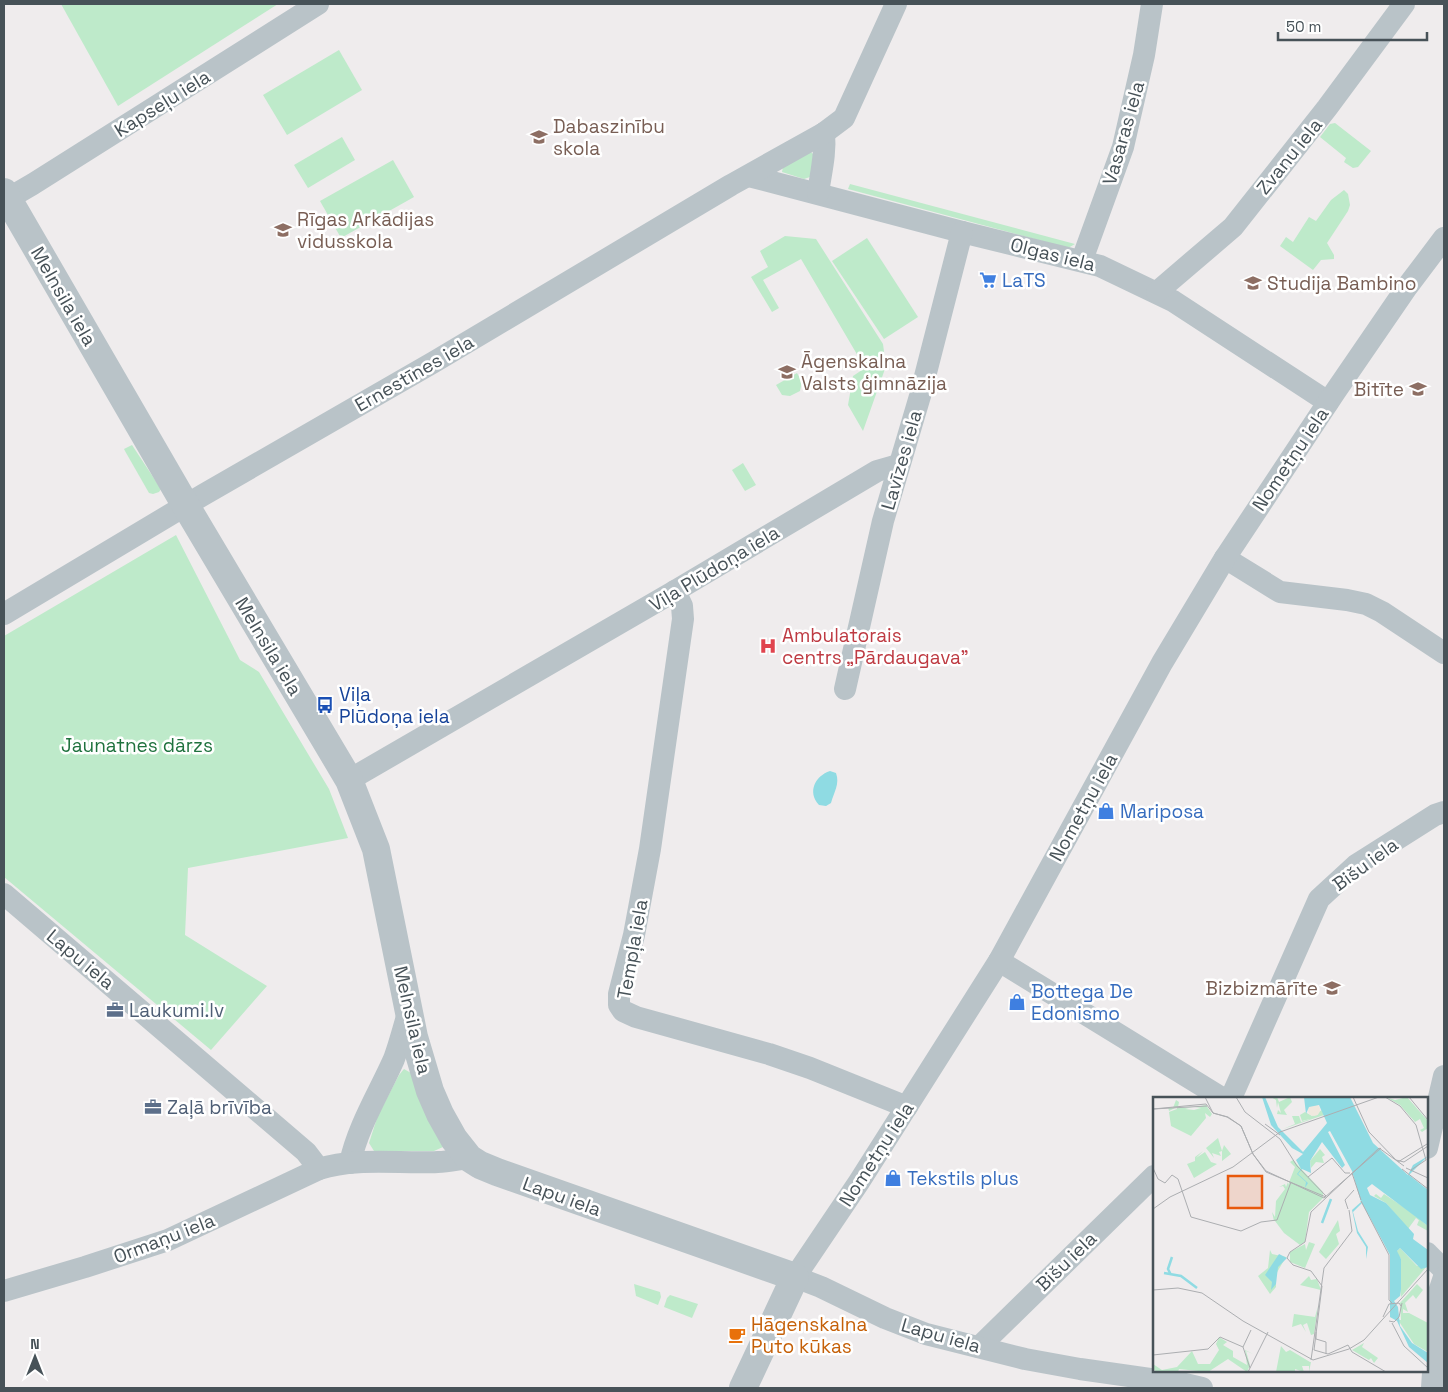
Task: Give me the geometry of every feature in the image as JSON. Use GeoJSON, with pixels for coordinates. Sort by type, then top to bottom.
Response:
{"type":"FeatureCollection","features":[{"type":"Feature","properties":{"kind":"street","name":"Kapseļu iela"},"geometry":{"type":"LineString","coordinates":[[5,197],[33,184],[318,4]]}},
{"type":"Feature","properties":{"kind":"street","name":"Ernestīnes iela"},"geometry":{"type":"LineString","coordinates":[[4,614],[824,132],[844,118],[896,4]]}},
{"type":"Feature","properties":{"kind":"street","name":"Vasaras iela"},"geometry":{"type":"LineString","coordinates":[[1082,260],[1123,147],[1144,55],[1152,4]]}},
{"type":"Feature","properties":{"kind":"street","name":"Zvanu iela"},"geometry":{"type":"LineString","coordinates":[[1157,292],[1233,227],[1327,108],[1404,4]]}},
{"type":"Feature","properties":{"kind":"street"},"geometry":{"type":"LineString","coordinates":[[818,192],[824,158],[824,132]]}},
{"type":"Feature","properties":{"kind":"street","name":"Olgas iela"},"geometry":{"type":"LineString","coordinates":[[749,176],[818,192],[962,232],[1082,260],[1100,266],[1157,292],[1328,402]]}},
{"type":"Feature","properties":{"kind":"street","name":"Melnsila iela"},"geometry":{"type":"LineString","coordinates":[[5,197],[349,780],[376,850],[423,1070],[450,1134],[469,1158]]}},
{"type":"Feature","properties":{"kind":"street","name":"Lavīzes iela"},"geometry":{"type":"LineString","coordinates":[[845,689],[883,521],[920,396],[962,232]]}},
{"type":"Feature","properties":{"kind":"street","name":"Nometņu iela"},"geometry":{"type":"LineString","coordinates":[[744,1388],[795,1277],[859,1182],[999,961],[1162,663],[1225,558],[1328,402],[1407,287],[1444,238]]}},
{"type":"Feature","properties":{"kind":"street","name":"Viļa Plūdoņa iela"},"geometry":{"type":"LineString","coordinates":[[349,780],[675,591],[877,471],[898,466]]}},
{"type":"Feature","properties":{"kind":"street"},"geometry":{"type":"LineString","coordinates":[[1225,558],[1280,592],[1366,604],[1382,612],[1444,653]]}},
{"type":"Feature","properties":{"kind":"street","name":"Tempļa iela"},"geometry":{"type":"LineString","coordinates":[[675,591],[682,606],[683,619],[650,849],[634,935],[619,994],[619,1005],[623,1011],[636,1017],[769,1054],[810,1068],[907,1107]]}},
{"type":"Feature","properties":{"kind":"street","name":"Bišu iela"},"geometry":{"type":"LineString","coordinates":[[1231,1097],[1318,899],[1356,865],[1435,815],[1444,812]]}},
{"type":"Feature","properties":{"kind":"street","name":"Lapu iela"},"geometry":{"type":"LineString","coordinates":[[4,894],[306,1152],[319,1169]]}},
{"type":"Feature","properties":{"kind":"street"},"geometry":{"type":"LineString","coordinates":[[999,961],[1220,1097]]}},
{"type":"Feature","properties":{"kind":"street"},"geometry":{"type":"LineString","coordinates":[[350,1163],[353,1150],[394,1058],[409,1010]]}},
{"type":"Feature","properties":{"kind":"street"},"geometry":{"type":"LineString","coordinates":[[1428,1144],[1444,1076]]}},
{"type":"Feature","properties":{"kind":"street"},"geometry":{"type":"LineString","coordinates":[[319,1169],[334,1164],[440,1162],[469,1158]]}},
{"type":"Feature","properties":{"kind":"street","name":"Lapu iela"},"geometry":{"type":"LineString","coordinates":[[469,1158],[480,1165],[531,1185],[821,1287],[885,1318],[926,1334],[1025,1359],[1202,1388]]}},
{"type":"Feature","properties":{"kind":"street","name":"Ormaņu iela"},"geometry":{"type":"LineString","coordinates":[[4,1291],[168,1240],[319,1169]]}},
{"type":"Feature","properties":{"kind":"street","name":"Bišu iela"},"geometry":{"type":"LineString","coordinates":[[979,1346],[1153,1177]]}},
{"type":"Feature","properties":{"kind":"street"},"geometry":{"type":"LineString","coordinates":[[1428,1254],[1444,1270]]}},
{"type":"Feature","properties":{"kind":"street"},"geometry":{"type":"LineString","coordinates":[[1432,1388],[1438,1296],[1444,1277]]}},
{"type":"Feature","properties":{"kind":"green space"},"geometry":{"type":"Polygon","coordinates":[[[61,4],[278,4],[118,106],[61,4]]]}},
{"type":"Feature","properties":{"kind":"green space"},"geometry":{"type":"Polygon","coordinates":[[[339,50],[362,90],[287,135],[263,95],[339,50]]]}},
{"type":"Feature","properties":{"kind":"green space"},"geometry":{"type":"Polygon","coordinates":[[[1335,123],[1371,151],[1358,167],[1353,168],[1344,162],[1346,158],[1320,137],[1330,124],[1335,123]]]}},
{"type":"Feature","properties":{"kind":"green space"},"geometry":{"type":"Polygon","coordinates":[[[342,137],[355,160],[308,188],[294,165],[342,137]]]}},
{"type":"Feature","properties":{"kind":"green space"},"geometry":{"type":"Polygon","coordinates":[[[811,152],[815,156],[810,177],[804,179],[782,172],[783,167],[811,152]]]}},
{"type":"Feature","properties":{"kind":"green space"},"geometry":{"type":"Polygon","coordinates":[[[393,160],[414,197],[341,238],[320,201],[393,160]]]}},
{"type":"Feature","properties":{"kind":"green space"},"geometry":{"type":"Polygon","coordinates":[[[850,184],[1075,244],[1068,248],[848,189],[850,184]]]}},
{"type":"Feature","properties":{"kind":"green space"},"geometry":{"type":"Polygon","coordinates":[[[1344,190],[1348,194],[1350,205],[1327,243],[1334,255],[1334,259],[1321,260],[1313,270],[1280,246],[1286,237],[1293,242],[1309,217],[1316,221],[1331,200],[1344,190]]]}},
{"type":"Feature","properties":{"kind":"green space"},"geometry":{"type":"Polygon","coordinates":[[[785,236],[816,239],[883,344],[886,366],[863,431],[848,405],[853,376],[865,368],[801,259],[763,280],[779,308],[772,312],[751,277],[768,267],[760,251],[785,236]]]}},
{"type":"Feature","properties":{"kind":"green space"},"geometry":{"type":"Polygon","coordinates":[[[867,238],[918,317],[884,339],[832,261],[867,238]]]}},
{"type":"Feature","properties":{"kind":"green space"},"geometry":{"type":"Polygon","coordinates":[[[797,373],[802,382],[800,391],[790,396],[782,395],[776,385],[797,373]]]}},
{"type":"Feature","properties":{"kind":"green space"},"geometry":{"type":"Polygon","coordinates":[[[132,445],[161,489],[159,492],[149,493],[124,449],[132,445]]]}},
{"type":"Feature","properties":{"kind":"green space"},"geometry":{"type":"Polygon","coordinates":[[[743,463],[756,485],[745,491],[732,470],[743,463]]]}},
{"type":"Feature","properties":{"kind":"green space","name":"Jaunatnes dārzs"},"geometry":{"type":"Polygon","coordinates":[[[176,535],[240,660],[259,672],[329,789],[348,838],[188,868],[185,935],[267,986],[211,1050],[4,877],[4,636],[176,535]]]}},
{"type":"Feature","properties":{"kind":"green space"},"geometry":{"type":"Polygon","coordinates":[[[404,1069],[411,1073],[443,1147],[434,1151],[374,1151],[369,1143],[378,1115],[404,1069]]]}},
{"type":"Feature","properties":{"kind":"green space"},"geometry":{"type":"Polygon","coordinates":[[[634,1284],[660,1292],[661,1297],[658,1305],[636,1296],[634,1284]]]}},
{"type":"Feature","properties":{"kind":"green space"},"geometry":{"type":"Polygon","coordinates":[[[670,1295],[698,1304],[692,1318],[664,1307],[670,1295]]]}},
{"type":"Feature","properties":{"kind":"water"},"geometry":{"type":"Polygon","coordinates":[[[830,771],[836,773],[836,788],[831,803],[826,806],[819,805],[815,800],[814,785],[820,777],[830,771]]]}},
{"type":"Feature","properties":{"kind":"place","name":"Dabaszinību skola"},"geometry":{"type":"Point","coordinates":[539,137]}},
{"type":"Feature","properties":{"kind":"place","name":"Rīgas Arkādijas vidusskola"},"geometry":{"type":"Point","coordinates":[283,230]}},
{"type":"Feature","properties":{"kind":"place","name":"LaTS"},"geometry":{"type":"Point","coordinates":[988,280]}},
{"type":"Feature","properties":{"kind":"place","name":"Studija Bambino"},"geometry":{"type":"Point","coordinates":[1253,283]}},
{"type":"Feature","properties":{"kind":"place","name":"Āgenskalna Valsts ģimnāzija"},"geometry":{"type":"Point","coordinates":[787,372]}},
{"type":"Feature","properties":{"kind":"place","name":"Bitīte"},"geometry":{"type":"Point","coordinates":[1418,389]}},
{"type":"Feature","properties":{"kind":"place","name":"Ambulatorais centrs „Pārdaugava”"},"geometry":{"type":"Point","coordinates":[768,646]}},
{"type":"Feature","properties":{"kind":"place","name":"Viļa Plūdoņa iela"},"geometry":{"type":"Point","coordinates":[325,705]}},
{"type":"Feature","properties":{"kind":"place","name":"Mariposa"},"geometry":{"type":"Point","coordinates":[1106,811]}},
{"type":"Feature","properties":{"kind":"place","name":"Bizbizmārīte"},"geometry":{"type":"Point","coordinates":[1332,988]}},
{"type":"Feature","properties":{"kind":"place","name":"Bottega De Edonismo"},"geometry":{"type":"Point","coordinates":[1017,1002]}},
{"type":"Feature","properties":{"kind":"place","name":"Laukumi.lv"},"geometry":{"type":"Point","coordinates":[115,1010]}},
{"type":"Feature","properties":{"kind":"place","name":"Zaļā brīvība"},"geometry":{"type":"Point","coordinates":[153,1107]}},
{"type":"Feature","properties":{"kind":"place","name":"Tekstils plus"},"geometry":{"type":"Point","coordinates":[893,1178]}},
{"type":"Feature","properties":{"kind":"place","name":"Hāgenskalna Puto kūkas"},"geometry":{"type":"Point","coordinates":[737,1335]}}]}
